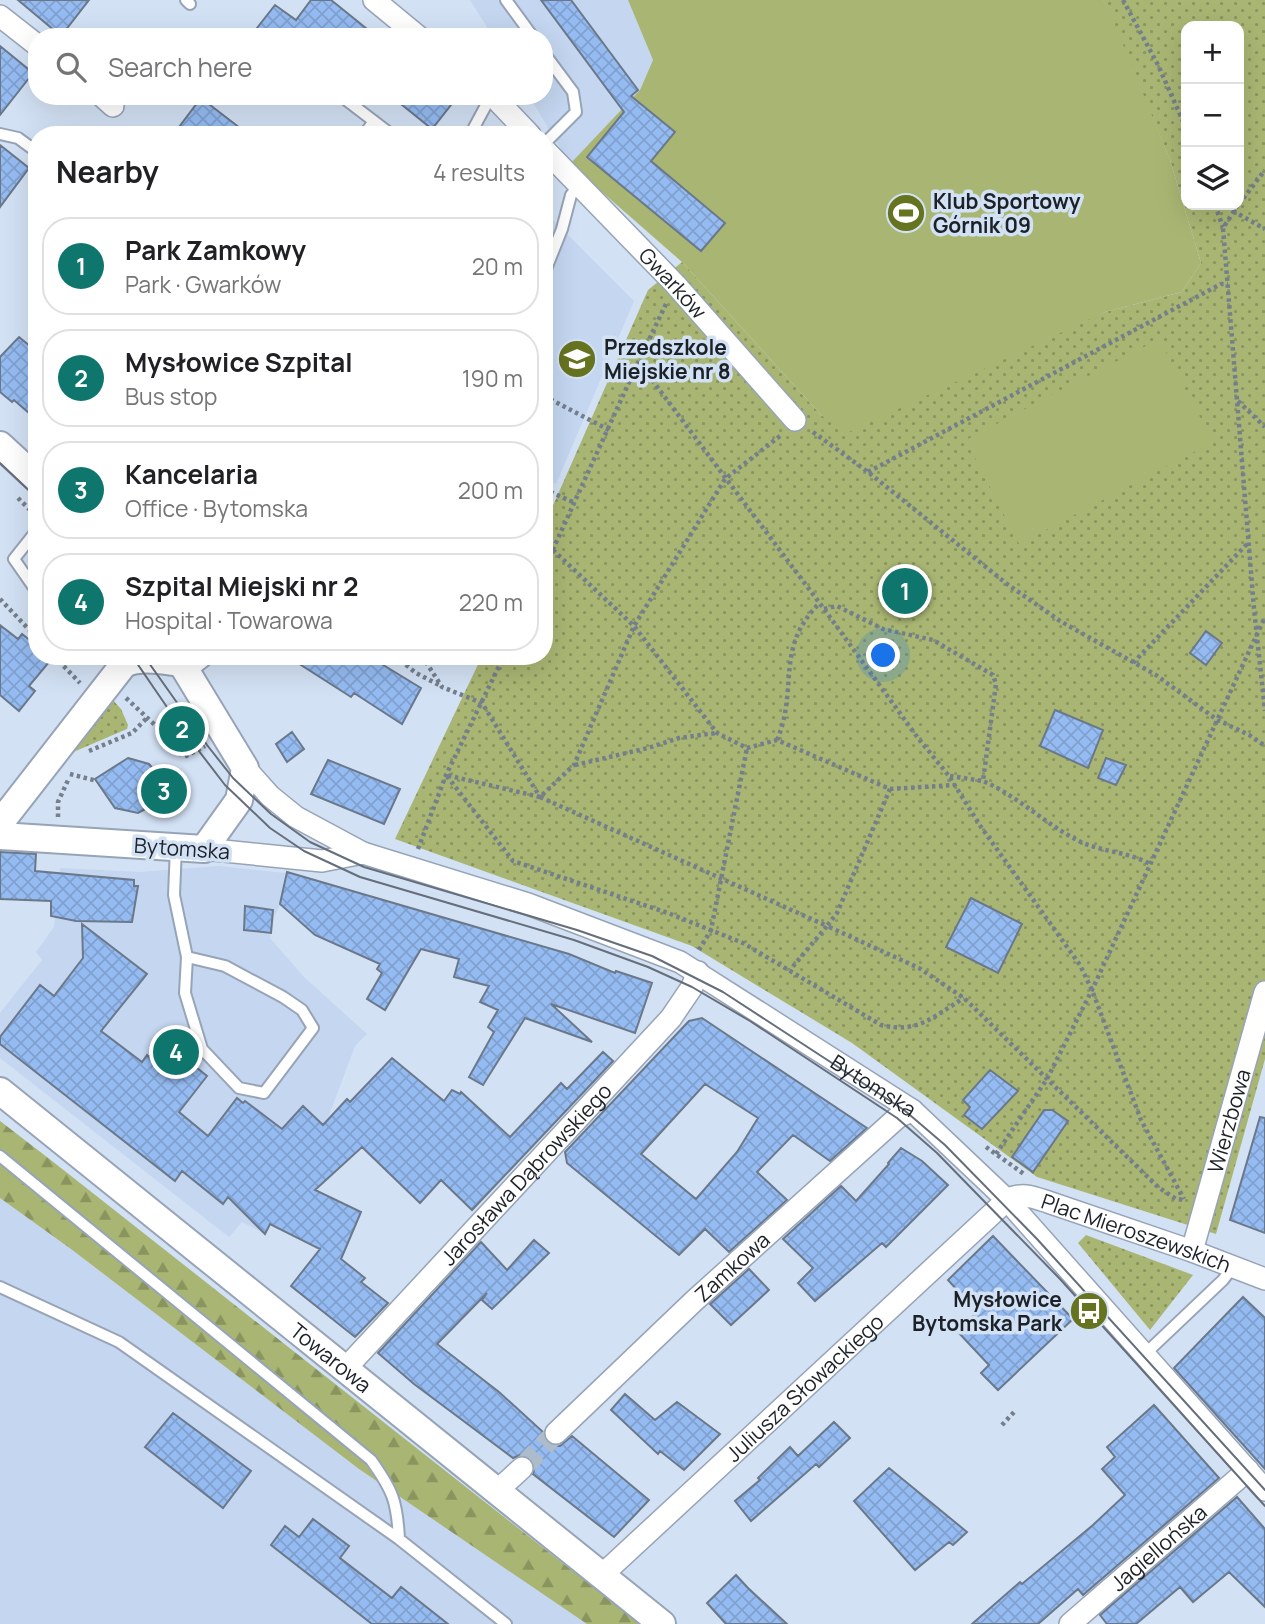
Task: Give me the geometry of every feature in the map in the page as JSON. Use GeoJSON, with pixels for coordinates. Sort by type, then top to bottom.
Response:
{"type":"FeatureCollection","features":[{"type":"Feature","properties":{"kind":"street"},"geometry":{"type":"LineString","coordinates":[[374,0],[408,28]]}},
{"type":"Feature","properties":{"kind":"street"},"geometry":{"type":"LineString","coordinates":[[0,16],[28,38]]}},
{"type":"Feature","properties":{"kind":"street"},"geometry":{"type":"LineString","coordinates":[[501,105],[521,126]]}},
{"type":"Feature","properties":{"kind":"street","name":"Gwarków"},"geometry":{"type":"LineString","coordinates":[[553,157],[675,284],[795,420]]}},
{"type":"Feature","properties":{"kind":"street"},"geometry":{"type":"LineString","coordinates":[[0,445],[28,471]]}},
{"type":"Feature","properties":{"kind":"street"},"geometry":{"type":"LineString","coordinates":[[183,665],[245,768],[239,800],[204,849]]}},
{"type":"Feature","properties":{"kind":"street"},"geometry":{"type":"LineString","coordinates":[[0,836],[4,818],[120,668]]}},
{"type":"Feature","properties":{"kind":"street","name":"Bytomska"},"geometry":{"type":"LineString","coordinates":[[245,768],[270,796],[296,817],[363,853],[528,904],[680,962],[697,963],[912,1110],[1007,1200],[1265,1490]]}},
{"type":"Feature","properties":{"kind":"street","name":"Bytomska"},"geometry":{"type":"LineString","coordinates":[[0,836],[204,849],[322,861],[363,853]]}},
{"type":"Feature","properties":{"kind":"street","name":"Jarosława Dąbrowskiego"},"geometry":{"type":"LineString","coordinates":[[345,1369],[671,1018],[692,987],[697,963]]}},
{"type":"Feature","properties":{"kind":"street","name":"Wierzbowa"},"geometry":{"type":"LineString","coordinates":[[1192,1251],[1265,992]]}},
{"type":"Feature","properties":{"kind":"street","name":"Towarowa"},"geometry":{"type":"LineString","coordinates":[[0,1091],[663,1624]]}},
{"type":"Feature","properties":{"kind":"street","name":"Zamkowa"},"geometry":{"type":"LineString","coordinates":[[556,1433],[694,1301],[897,1118],[912,1110]]}},
{"type":"Feature","properties":{"kind":"street","name":"Plac Mieroszewskich"},"geometry":{"type":"LineString","coordinates":[[1007,1200],[1015,1196],[1031,1197],[1192,1251],[1265,1279]]}},
{"type":"Feature","properties":{"kind":"street","name":"Juliusza Słowackiego"},"geometry":{"type":"LineString","coordinates":[[602,1575],[1007,1200]]}},
{"type":"Feature","properties":{"kind":"street"},"geometry":{"type":"LineString","coordinates":[[498,1490],[522,1468]]}},
{"type":"Feature","properties":{"kind":"street","name":"Jagiellońska"},"geometry":{"type":"LineString","coordinates":[[1082,1620],[1248,1470]]}},
{"type":"Feature","properties":{"kind":"lane"},"geometry":{"type":"LineString","coordinates":[[506,0],[526,28]]}},
{"type":"Feature","properties":{"kind":"lane"},"geometry":{"type":"LineString","coordinates":[[553,65],[573,92],[576,112],[553,137]]}},
{"type":"Feature","properties":{"kind":"lane"},"geometry":{"type":"LineString","coordinates":[[353,105],[381,126]]}},
{"type":"Feature","properties":{"kind":"lane"},"geometry":{"type":"LineString","coordinates":[[475,126],[487,105]]}},
{"type":"Feature","properties":{"kind":"lane"},"geometry":{"type":"LineString","coordinates":[[370,126],[374,121]]}},
{"type":"Feature","properties":{"kind":"lane"},"geometry":{"type":"LineString","coordinates":[[0,134],[18,138],[28,145]]}},
{"type":"Feature","properties":{"kind":"lane"},"geometry":{"type":"LineString","coordinates":[[553,252],[571,195],[579,185]]}},
{"type":"Feature","properties":{"kind":"lane"},"geometry":{"type":"LineString","coordinates":[[28,541],[14,559],[28,579]]}},
{"type":"Feature","properties":{"kind":"lane"},"geometry":{"type":"LineString","coordinates":[[176,847],[174,895],[187,957],[185,993],[202,1049],[239,1088],[264,1093],[313,1028],[302,1010],[283,997],[225,966],[187,957]]}},
{"type":"Feature","properties":{"kind":"lane"},"geometry":{"type":"LineString","coordinates":[[0,1156],[371,1460],[390,1487],[398,1508],[399,1539]]}},
{"type":"Feature","properties":{"kind":"lane"},"geometry":{"type":"LineString","coordinates":[[1145,1354],[1223,1280],[1232,1268]]}},
{"type":"Feature","properties":{"kind":"lane"},"geometry":{"type":"LineString","coordinates":[[0,1287],[119,1342],[399,1539],[506,1624]]}},
{"type":"Feature","properties":{"kind":"path"},"geometry":{"type":"LineString","coordinates":[[1123,0],[1158,65],[1181,117]]}},
{"type":"Feature","properties":{"kind":"path"},"geometry":{"type":"LineString","coordinates":[[1244,196],[1265,170]]}},
{"type":"Feature","properties":{"kind":"path"},"geometry":{"type":"LineString","coordinates":[[1217,210],[1223,228],[1256,633],[1265,711]]}},
{"type":"Feature","properties":{"kind":"path"},"geometry":{"type":"LineString","coordinates":[[1223,228],[1233,211],[1265,229]]}},
{"type":"Feature","properties":{"kind":"path"},"geometry":{"type":"LineString","coordinates":[[675,284],[554,550],[634,626],[717,733],[747,748],[777,740],[890,789],[955,785]]}},
{"type":"Feature","properties":{"kind":"path"},"geometry":{"type":"LineString","coordinates":[[868,472],[1221,284],[1228,284]]}},
{"type":"Feature","properties":{"kind":"path"},"geometry":{"type":"LineString","coordinates":[[636,367],[646,372],[949,776],[981,827],[1080,965],[1093,989],[1141,1120],[1185,1200],[1191,1209],[1202,1214]]}},
{"type":"Feature","properties":{"kind":"path"},"geometry":{"type":"LineString","coordinates":[[1236,400],[1265,427]]}},
{"type":"Feature","properties":{"kind":"path"},"geometry":{"type":"LineString","coordinates":[[553,401],[609,430]]}},
{"type":"Feature","properties":{"kind":"path"},"geometry":{"type":"LineString","coordinates":[[540,797],[574,765],[634,626],[725,479],[779,437],[795,420],[868,472],[1018,592],[1060,621],[1156,675],[1216,719],[1264,742]]}},
{"type":"Feature","properties":{"kind":"path"},"geometry":{"type":"LineString","coordinates":[[553,493],[575,503]]}},
{"type":"Feature","properties":{"kind":"path"},"geometry":{"type":"LineString","coordinates":[[1133,663],[1249,543]]}},
{"type":"Feature","properties":{"kind":"path"},"geometry":{"type":"LineString","coordinates":[[0,600],[28,629]]}},
{"type":"Feature","properties":{"kind":"path"},"geometry":{"type":"LineString","coordinates":[[777,740],[784,725],[796,632],[806,615],[820,603]]}},
{"type":"Feature","properties":{"kind":"path"},"geometry":{"type":"LineString","coordinates":[[824,608],[837,606],[883,629],[933,640],[993,675],[996,684],[984,781]]}},
{"type":"Feature","properties":{"kind":"path"},"geometry":{"type":"LineString","coordinates":[[982,1175],[1047,1079],[1093,989],[1265,617]]}},
{"type":"Feature","properties":{"kind":"path"},"geometry":{"type":"LineString","coordinates":[[62,665],[80,684]]}},
{"type":"Feature","properties":{"kind":"path"},"geometry":{"type":"LineString","coordinates":[[406,665],[442,687],[482,703],[540,797]]}},
{"type":"Feature","properties":{"kind":"path"},"geometry":{"type":"LineString","coordinates":[[428,665],[442,687]]}},
{"type":"Feature","properties":{"kind":"path"},"geometry":{"type":"LineString","coordinates":[[430,855],[418,849],[446,775],[500,665]]}},
{"type":"Feature","properties":{"kind":"path"},"geometry":{"type":"LineString","coordinates":[[120,668],[148,717],[184,757],[225,736]]}},
{"type":"Feature","properties":{"kind":"path"},"geometry":{"type":"LineString","coordinates":[[78,756],[132,733],[148,717]]}},
{"type":"Feature","properties":{"kind":"path"},"geometry":{"type":"LineString","coordinates":[[574,765],[679,738],[717,733]]}},
{"type":"Feature","properties":{"kind":"path"},"geometry":{"type":"LineString","coordinates":[[697,963],[711,930],[747,748]]}},
{"type":"Feature","properties":{"kind":"path"},"geometry":{"type":"LineString","coordinates":[[57,823],[58,802],[74,765]]}},
{"type":"Feature","properties":{"kind":"path"},"geometry":{"type":"LineString","coordinates":[[71,774],[97,781]]}},
{"type":"Feature","properties":{"kind":"path"},"geometry":{"type":"LineString","coordinates":[[446,775],[540,797],[919,968],[964,998],[1158,1187],[1176,1199],[1185,1200]]}},
{"type":"Feature","properties":{"kind":"path"},"geometry":{"type":"LineString","coordinates":[[446,775],[513,861],[668,913],[743,943],[881,1025],[900,1029],[920,1025],[964,998]]}},
{"type":"Feature","properties":{"kind":"path"},"geometry":{"type":"LineString","coordinates":[[949,776],[984,781],[1007,792],[1078,841],[1138,857],[1150,864]]}},
{"type":"Feature","properties":{"kind":"path"},"geometry":{"type":"LineString","coordinates":[[790,971],[837,913],[890,789]]}},
{"type":"Feature","properties":{"kind":"path"},"geometry":{"type":"LineString","coordinates":[[1002,1425],[1015,1411]]}},
{"type":"Feature","properties":{"kind":"shaded area"},"geometry":{"type":"Polygon","coordinates":[[[470,0],[628,0],[653,60],[640,90],[570,164],[553,136],[553,126],[547,126],[534,105],[553,105],[553,28],[487,28],[470,0]]]}},
{"type":"Feature","properties":{"kind":"shaded area","name":"Przedszkole Miejskie nr 8"},"geometry":{"type":"Polygon","coordinates":[[[553,220],[634,301],[556,484],[553,482],[553,220]]]}},
{"type":"Feature","properties":{"kind":"shaded area"},"geometry":{"type":"Polygon","coordinates":[[[219,866],[285,873],[280,905],[274,917],[270,938],[304,977],[367,1034],[355,1046],[325,1126],[354,1153],[316,1189],[293,1179],[265,1234],[242,1222],[229,1237],[0,1058],[0,1013],[42,960],[36,952],[54,927],[60,868],[139,872],[219,866]]]}},
{"type":"Feature","properties":{"kind":"shaded area"},"geometry":{"type":"Polygon","coordinates":[[[0,1121],[52,1161],[640,1624],[0,1624],[0,1121]]]}},
{"type":"Feature","properties":{"kind":"green space","name":"Klub Sportowy Górnik 09"},"geometry":{"type":"Polygon","coordinates":[[[628,0],[1103,0],[1170,160],[1181,197],[1181,210],[1185,210],[1201,263],[1182,292],[1105,312],[849,432],[822,416],[682,262],[570,164],[640,90],[653,60],[628,0]]]}},
{"type":"Feature","properties":{"kind":"green space"},"geometry":{"type":"Polygon","coordinates":[[[1103,0],[1265,0],[1265,1059],[1216,1234],[1037,1177],[852,1043],[692,946],[395,839],[478,665],[553,665],[553,506],[648,290],[682,262],[822,416],[1105,312],[1182,292],[1201,263],[1185,210],[1244,210],[1244,21],[1181,21],[1181,197],[1170,160],[1103,0]]]}},
{"type":"Feature","properties":{"kind":"green space"},"geometry":{"type":"Polygon","coordinates":[[[1159,339],[1213,442],[1019,544],[966,440],[1159,339]]]}},
{"type":"Feature","properties":{"kind":"green space"},"geometry":{"type":"Polygon","coordinates":[[[111,698],[121,709],[128,725],[127,729],[64,756],[111,698]]]}},
{"type":"Feature","properties":{"kind":"green space"},"geometry":{"type":"Polygon","coordinates":[[[0,1121],[640,1624],[587,1624],[359,1469],[0,1198],[0,1121]]]}},
{"type":"Feature","properties":{"kind":"green space"},"geometry":{"type":"Polygon","coordinates":[[[1086,1235],[1193,1275],[1150,1330],[1078,1243],[1086,1235]]]}},
{"type":"Feature","properties":{"kind":"building"},"geometry":{"type":"Polygon","coordinates":[[[18,0],[89,0],[67,28],[51,28],[18,0]]]}},
{"type":"Feature","properties":{"kind":"building"},"geometry":{"type":"Polygon","coordinates":[[[311,0],[331,0],[366,28],[257,28],[275,5],[296,20],[311,0]]]}},
{"type":"Feature","properties":{"kind":"building"},"geometry":{"type":"Polygon","coordinates":[[[541,0],[571,0],[638,90],[631,96],[675,132],[651,161],[725,223],[701,251],[587,157],[624,112],[541,0]]]}},
{"type":"Feature","properties":{"kind":"building"},"geometry":{"type":"Polygon","coordinates":[[[0,46],[28,69],[28,79],[0,115],[0,46]]]}},
{"type":"Feature","properties":{"kind":"building"},"geometry":{"type":"Polygon","coordinates":[[[196,105],[210,105],[237,126],[180,126],[196,105]]]}},
{"type":"Feature","properties":{"kind":"building"},"geometry":{"type":"Polygon","coordinates":[[[402,105],[451,105],[434,126],[428,126],[402,105]]]}},
{"type":"Feature","properties":{"kind":"building"},"geometry":{"type":"Polygon","coordinates":[[[0,145],[28,169],[0,207],[0,145]]]}},
{"type":"Feature","properties":{"kind":"building"},"geometry":{"type":"Polygon","coordinates":[[[19,337],[28,344],[28,412],[0,392],[0,357],[19,337]]]}},
{"type":"Feature","properties":{"kind":"building"},"geometry":{"type":"Polygon","coordinates":[[[0,625],[18,639],[22,634],[28,639],[28,665],[46,665],[29,686],[35,691],[19,711],[0,695],[0,625]]]}},
{"type":"Feature","properties":{"kind":"building"},"geometry":{"type":"Polygon","coordinates":[[[1206,631],[1222,643],[1206,665],[1190,653],[1206,631]]]}},
{"type":"Feature","properties":{"kind":"building"},"geometry":{"type":"Polygon","coordinates":[[[301,665],[383,665],[421,688],[402,724],[354,693],[351,697],[301,665]]]}},
{"type":"Feature","properties":{"kind":"building"},"geometry":{"type":"Polygon","coordinates":[[[1055,710],[1103,730],[1088,768],[1040,746],[1055,710]]]}},
{"type":"Feature","properties":{"kind":"building"},"geometry":{"type":"Polygon","coordinates":[[[292,732],[304,749],[287,762],[276,744],[292,732]]]}},
{"type":"Feature","properties":{"kind":"building"},"geometry":{"type":"Polygon","coordinates":[[[128,758],[149,764],[169,787],[167,802],[161,801],[138,813],[115,808],[95,779],[128,758]]]}},
{"type":"Feature","properties":{"kind":"building"},"geometry":{"type":"Polygon","coordinates":[[[1106,758],[1126,765],[1116,785],[1098,778],[1106,758]]]}},
{"type":"Feature","properties":{"kind":"building"},"geometry":{"type":"Polygon","coordinates":[[[328,760],[400,789],[384,824],[311,794],[328,760]]]}},
{"type":"Feature","properties":{"kind":"building"},"geometry":{"type":"Polygon","coordinates":[[[0,852],[36,854],[35,871],[134,880],[134,886],[138,886],[132,922],[76,921],[51,916],[51,901],[0,899],[0,852]]]}},
{"type":"Feature","properties":{"kind":"building"},"geometry":{"type":"Polygon","coordinates":[[[287,872],[569,954],[615,973],[616,971],[652,983],[635,1033],[551,1004],[592,1042],[525,1018],[483,1085],[469,1077],[494,1032],[488,1027],[498,1010],[480,1002],[489,986],[454,977],[459,959],[421,949],[385,1010],[367,999],[382,973],[377,969],[380,964],[315,935],[280,904],[287,872]]]}},
{"type":"Feature","properties":{"kind":"building"},"geometry":{"type":"Polygon","coordinates":[[[971,898],[1022,924],[998,973],[946,947],[971,898]]]}},
{"type":"Feature","properties":{"kind":"building"},"geometry":{"type":"Polygon","coordinates":[[[245,906],[273,910],[271,933],[244,930],[245,906]]]}},
{"type":"Feature","properties":{"kind":"building"},"geometry":{"type":"Polygon","coordinates":[[[82,924],[147,974],[101,1031],[142,1062],[163,1041],[207,1076],[179,1112],[208,1136],[237,1098],[282,1129],[303,1106],[323,1125],[347,1099],[350,1102],[392,1058],[444,1101],[452,1090],[460,1094],[461,1092],[510,1137],[561,1083],[567,1089],[603,1052],[613,1061],[472,1210],[441,1180],[420,1203],[362,1147],[315,1190],[361,1212],[341,1259],[365,1278],[361,1282],[388,1303],[355,1337],[291,1286],[320,1249],[270,1224],[265,1234],[228,1197],[223,1204],[182,1171],[175,1181],[0,1044],[0,1037],[40,985],[54,996],[83,958],[82,924]]]}},
{"type":"Feature","properties":{"kind":"building"},"geometry":{"type":"Polygon","coordinates":[[[702,1018],[867,1128],[830,1161],[793,1135],[757,1172],[787,1200],[729,1252],[705,1229],[679,1255],[567,1163],[565,1152],[689,1021],[702,1018]],[[705,1084],[641,1154],[696,1199],[737,1152],[758,1118],[705,1084]]]}},
{"type":"Feature","properties":{"kind":"building"},"geometry":{"type":"Polygon","coordinates":[[[990,1070],[1018,1091],[982,1129],[964,1115],[970,1107],[963,1100],[990,1070]]]}},
{"type":"Feature","properties":{"kind":"building"},"geometry":{"type":"Polygon","coordinates":[[[1044,1110],[1052,1110],[1068,1121],[1033,1172],[1012,1157],[1044,1110]]]}},
{"type":"Feature","properties":{"kind":"building"},"geometry":{"type":"Polygon","coordinates":[[[1260,1117],[1265,1118],[1265,1233],[1230,1220],[1260,1117]]]}},
{"type":"Feature","properties":{"kind":"building"},"geometry":{"type":"Polygon","coordinates":[[[901,1148],[922,1161],[948,1185],[886,1247],[882,1243],[815,1301],[798,1283],[813,1268],[783,1239],[841,1186],[856,1201],[901,1148]]]}},
{"type":"Feature","properties":{"kind":"building"},"geometry":{"type":"Polygon","coordinates":[[[993,1236],[1073,1319],[998,1390],[981,1373],[989,1365],[957,1331],[977,1312],[948,1280],[993,1236]]]}},
{"type":"Feature","properties":{"kind":"building"},"geometry":{"type":"Polygon","coordinates":[[[534,1240],[549,1253],[492,1309],[482,1300],[487,1293],[437,1344],[499,1392],[543,1432],[547,1443],[560,1446],[572,1436],[649,1500],[614,1537],[533,1474],[535,1466],[531,1459],[520,1455],[513,1458],[414,1384],[378,1353],[481,1242],[507,1270],[534,1240]]]}},
{"type":"Feature","properties":{"kind":"building"},"geometry":{"type":"Polygon","coordinates":[[[749,1269],[769,1290],[731,1325],[710,1304],[749,1269]]]}},
{"type":"Feature","properties":{"kind":"building"},"geometry":{"type":"Polygon","coordinates":[[[1243,1297],[1265,1318],[1265,1469],[1174,1368],[1243,1297]]]}},
{"type":"Feature","properties":{"kind":"building"},"geometry":{"type":"Polygon","coordinates":[[[625,1394],[655,1420],[677,1402],[720,1434],[684,1470],[660,1451],[658,1454],[611,1410],[625,1394]]]}},
{"type":"Feature","properties":{"kind":"building"},"geometry":{"type":"Polygon","coordinates":[[[1154,1405],[1219,1478],[1083,1595],[1078,1589],[1038,1624],[972,1624],[1020,1582],[1022,1584],[1093,1525],[1125,1495],[1102,1469],[1115,1457],[1107,1447],[1154,1405]]]}},
{"type":"Feature","properties":{"kind":"building"},"geometry":{"type":"Polygon","coordinates":[[[173,1413],[251,1471],[223,1508],[145,1447],[173,1413]]]}},
{"type":"Feature","properties":{"kind":"building"},"geometry":{"type":"Polygon","coordinates":[[[834,1422],[850,1438],[819,1467],[816,1464],[751,1521],[735,1501],[760,1480],[758,1478],[790,1447],[798,1456],[834,1422]]]}},
{"type":"Feature","properties":{"kind":"building"},"geometry":{"type":"Polygon","coordinates":[[[889,1468],[967,1532],[953,1545],[949,1542],[915,1570],[854,1501],[889,1468]]]}},
{"type":"Feature","properties":{"kind":"building"},"geometry":{"type":"Polygon","coordinates":[[[1237,1497],[1265,1529],[1265,1607],[1229,1572],[1193,1602],[1180,1587],[1136,1624],[1107,1624],[1100,1615],[1237,1497]]]}},
{"type":"Feature","properties":{"kind":"building"},"geometry":{"type":"Polygon","coordinates":[[[313,1519],[349,1546],[340,1558],[392,1598],[401,1587],[448,1624],[372,1624],[271,1545],[285,1526],[299,1537],[313,1519]]]}},
{"type":"Feature","properties":{"kind":"building"},"geometry":{"type":"Polygon","coordinates":[[[736,1575],[787,1624],[726,1624],[707,1603],[736,1575]]]}},
{"type":"Feature","properties":{"kind":"tunnel"},"geometry":{"type":"LineString","coordinates":[[522,1468],[556,1433]]}},
{"type":"Feature","properties":{"kind":"tram line"},"geometry":{"type":"LineString","coordinates":[[0,463],[28,489]]}},
{"type":"Feature","properties":{"kind":"tram line"},"geometry":{"type":"LineString","coordinates":[[138,665],[225,785],[270,828],[304,851],[360,877],[574,940],[648,967],[692,987],[750,1021],[897,1118],[937,1153],[1060,1279],[1265,1506]]}},
{"type":"Feature","properties":{"kind":"tram line"},"geometry":{"type":"LineString","coordinates":[[150,665],[233,778],[271,814],[310,842],[364,867],[577,930],[652,956],[723,992],[904,1110],[945,1145],[1037,1239],[1265,1490]]}},
{"type":"Feature","properties":{"kind":"place","name":"Klub Sportowy Górnik 09"},"geometry":{"type":"Point","coordinates":[906,213]}},
{"type":"Feature","properties":{"kind":"place","name":"Przedszkole Miejskie nr 8"},"geometry":{"type":"Point","coordinates":[577,359]}},
{"type":"Feature","properties":{"kind":"place","name":"Park Zamkowy"},"geometry":{"type":"Point","coordinates":[905,591]}},
{"type":"Feature","properties":{"kind":"place","name":"Mysłowice Szpital"},"geometry":{"type":"Point","coordinates":[182,729]}},
{"type":"Feature","properties":{"kind":"place","name":"Kancelaria"},"geometry":{"type":"Point","coordinates":[164,791]}},
{"type":"Feature","properties":{"kind":"place","name":"Szpital Miejski nr 2"},"geometry":{"type":"Point","coordinates":[176,1052]}},
{"type":"Feature","properties":{"kind":"place","name":"Mysłowice Bytomska Park"},"geometry":{"type":"Point","coordinates":[1089,1311]}}]}
